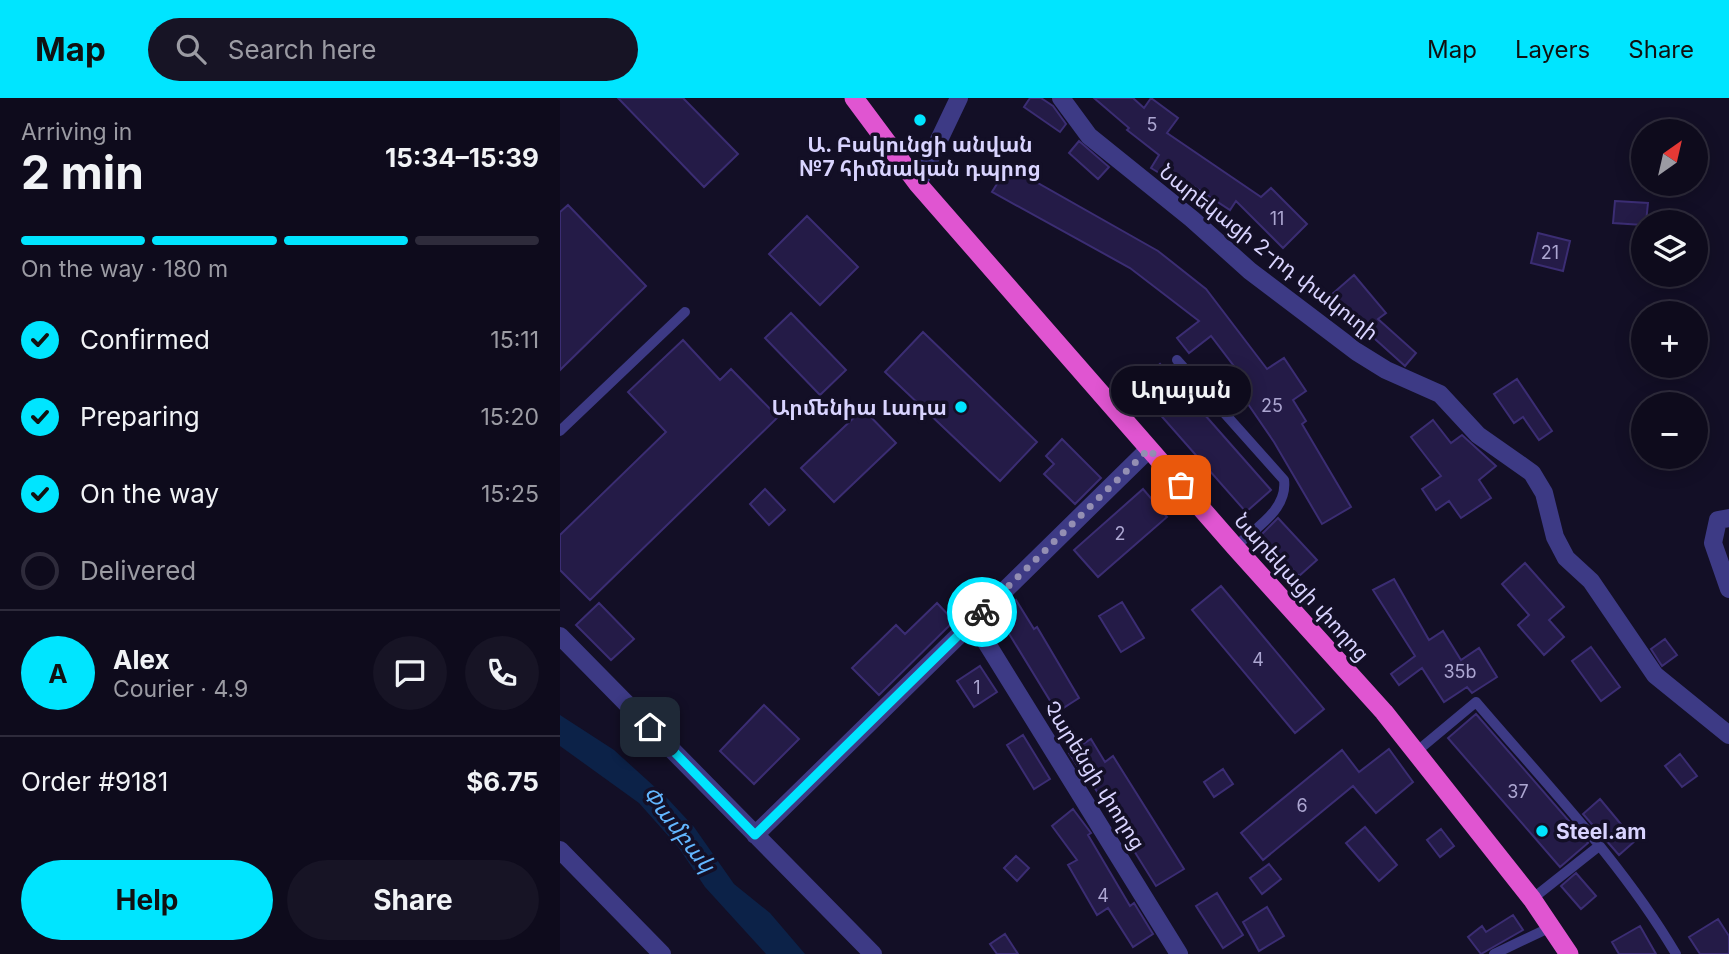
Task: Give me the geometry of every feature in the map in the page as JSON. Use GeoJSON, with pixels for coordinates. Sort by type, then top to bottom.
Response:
{"type":"FeatureCollection","features":[{"type":"Feature","properties":{"kind":"highway","name":"Նարեկացի փողոց"},"geometry":{"type":"LineString","coordinates":[[854,98],[918,184],[1235,547],[1384,712],[1532,899],[1569,954]]}},
{"type":"Feature","properties":{"kind":"street"},"geometry":{"type":"LineString","coordinates":[[918,184],[959,98]]}},
{"type":"Feature","properties":{"kind":"street","name":"Նարեկացի 2-րդ փակուղի"},"geometry":{"type":"LineString","coordinates":[[1061,98],[1089,136],[1192,219],[1250,271],[1357,352],[1386,370],[1440,394],[1478,435],[1532,473],[1544,493],[1555,537],[1566,558],[1591,581],[1655,675],[1729,735]]}},
{"type":"Feature","properties":{"kind":"street"},"geometry":{"type":"LineString","coordinates":[[755,835],[1149,449]]}},
{"type":"Feature","properties":{"kind":"street"},"geometry":{"type":"LineString","coordinates":[[1729,518],[1718,520],[1713,542],[1729,589]]}},
{"type":"Feature","properties":{"kind":"street","name":"Չարենցի փողոց"},"geometry":{"type":"LineString","coordinates":[[973,621],[1179,954]]}},
{"type":"Feature","properties":{"kind":"street"},"geometry":{"type":"LineString","coordinates":[[560,636],[873,954]]}},
{"type":"Feature","properties":{"kind":"street"},"geometry":{"type":"LineString","coordinates":[[560,850],[662,954]]}},
{"type":"Feature","properties":{"kind":"lane"},"geometry":{"type":"LineString","coordinates":[[560,431],[685,312]]}},
{"type":"Feature","properties":{"kind":"lane"},"geometry":{"type":"LineString","coordinates":[[1177,360],[1284,480],[1284,498],[1277,508],[1235,547]]}},
{"type":"Feature","properties":{"kind":"lane"},"geometry":{"type":"LineString","coordinates":[[1416,752],[1476,702],[1599,846],[1633,889],[1676,954]]}},
{"type":"Feature","properties":{"kind":"lane"},"geometry":{"type":"LineString","coordinates":[[1532,899],[1599,846]]}},
{"type":"Feature","properties":{"kind":"lane"},"geometry":{"type":"LineString","coordinates":[[1494,954],[1551,927]]}},
{"type":"Feature","properties":{"kind":"water","name":"Փամբակ"},"geometry":{"type":"Polygon","coordinates":[[[560,715],[614,750],[668,799],[694,827],[734,884],[770,913],[805,954],[766,954],[705,887],[679,848],[639,803],[560,746],[560,715]]]}},
{"type":"Feature","properties":{"kind":"building"},"geometry":{"type":"Polygon","coordinates":[[[618,98],[683,98],[738,154],[704,187],[618,98]]]}},
{"type":"Feature","properties":{"kind":"building"},"geometry":{"type":"Polygon","coordinates":[[[1030,98],[1041,98],[1053,106],[1066,124],[1060,132],[1024,107],[1030,98]]]}},
{"type":"Feature","properties":{"kind":"building"},"geometry":{"type":"Polygon","coordinates":[[[1094,98],[1133,98],[1144,108],[1151,98],[1178,118],[1167,133],[1261,197],[1271,188],[1307,224],[1283,248],[1236,201],[1230,210],[1187,182],[1184,188],[1151,168],[1159,155],[1127,130],[1129,128],[1094,98]]]}},
{"type":"Feature","properties":{"kind":"building"},"geometry":{"type":"Polygon","coordinates":[[[1079,141],[1109,167],[1098,179],[1069,153],[1079,141]]]}},
{"type":"Feature","properties":{"kind":"building"},"geometry":{"type":"Polygon","coordinates":[[[1008,166],[1158,251],[1206,289],[1267,369],[1284,358],[1306,391],[1293,400],[1306,421],[1302,424],[1351,507],[1322,524],[1274,442],[1237,388],[1246,382],[1211,336],[1189,353],[1177,338],[1199,321],[1130,268],[992,192],[1008,166]]]}},
{"type":"Feature","properties":{"kind":"building"},"geometry":{"type":"Polygon","coordinates":[[[1615,201],[1648,203],[1647,210],[1631,210],[1631,224],[1613,223],[1615,201]]]}},
{"type":"Feature","properties":{"kind":"building"},"geometry":{"type":"Polygon","coordinates":[[[568,205],[646,286],[560,370],[560,212],[568,205]]]}},
{"type":"Feature","properties":{"kind":"building"},"geometry":{"type":"Polygon","coordinates":[[[807,216],[858,267],[820,305],[769,254],[807,216]]]}},
{"type":"Feature","properties":{"kind":"building"},"geometry":{"type":"Polygon","coordinates":[[[1538,233],[1570,241],[1563,271],[1531,263],[1538,233]]]}},
{"type":"Feature","properties":{"kind":"building"},"geometry":{"type":"Polygon","coordinates":[[[1354,275],[1386,313],[1378,319],[1416,353],[1405,366],[1365,330],[1362,332],[1331,295],[1354,275]]]}},
{"type":"Feature","properties":{"kind":"building"},"geometry":{"type":"Polygon","coordinates":[[[791,313],[846,370],[820,395],[765,338],[791,313]]]}},
{"type":"Feature","properties":{"kind":"building","name":"Արմենիա Լադա"},"geometry":{"type":"Polygon","coordinates":[[[923,332],[1037,442],[1000,481],[885,372],[923,332]]]}},
{"type":"Feature","properties":{"kind":"building"},"geometry":{"type":"Polygon","coordinates":[[[683,340],[720,380],[731,369],[778,417],[590,600],[560,570],[560,535],[666,432],[628,392],[683,340]]]}},
{"type":"Feature","properties":{"kind":"building"},"geometry":{"type":"Polygon","coordinates":[[[1160,364],[1271,490],[1246,512],[1135,386],[1160,364]]]}},
{"type":"Feature","properties":{"kind":"building"},"geometry":{"type":"Polygon","coordinates":[[[1517,379],[1552,431],[1539,440],[1523,417],[1514,423],[1494,394],[1517,379]]]}},
{"type":"Feature","properties":{"kind":"building"},"geometry":{"type":"Polygon","coordinates":[[[863,409],[896,443],[834,502],[801,468],[863,409]]]}},
{"type":"Feature","properties":{"kind":"building"},"geometry":{"type":"Polygon","coordinates":[[[1433,420],[1451,443],[1462,435],[1496,466],[1479,480],[1491,498],[1461,518],[1449,501],[1436,510],[1422,489],[1441,476],[1411,437],[1433,420]]]}},
{"type":"Feature","properties":{"kind":"building"},"geometry":{"type":"Polygon","coordinates":[[[1062,439],[1101,478],[1075,504],[1044,474],[1054,464],[1046,456],[1062,439]]]}},
{"type":"Feature","properties":{"kind":"building"},"geometry":{"type":"Polygon","coordinates":[[[765,489],[785,510],[769,525],[750,504],[765,489]]]}},
{"type":"Feature","properties":{"kind":"building"},"geometry":{"type":"Polygon","coordinates":[[[1143,489],[1167,517],[1098,577],[1074,550],[1143,489]]]}},
{"type":"Feature","properties":{"kind":"building"},"geometry":{"type":"Polygon","coordinates":[[[1278,518],[1317,560],[1299,576],[1261,535],[1278,518]]]}},
{"type":"Feature","properties":{"kind":"building"},"geometry":{"type":"Polygon","coordinates":[[[1525,563],[1564,607],[1549,620],[1564,637],[1544,655],[1518,625],[1529,615],[1502,584],[1525,563]]]}},
{"type":"Feature","properties":{"kind":"building"},"geometry":{"type":"Polygon","coordinates":[[[1394,579],[1429,640],[1443,631],[1461,660],[1479,648],[1497,677],[1472,693],[1467,687],[1444,702],[1422,668],[1399,685],[1391,674],[1415,656],[1373,590],[1394,579]]]}},
{"type":"Feature","properties":{"kind":"building"},"geometry":{"type":"Polygon","coordinates":[[[1221,586],[1324,709],[1295,733],[1192,610],[1221,586]]]}},
{"type":"Feature","properties":{"kind":"building"},"geometry":{"type":"Polygon","coordinates":[[[1016,600],[1034,629],[1037,627],[1079,698],[1057,712],[997,614],[1016,600]]]}},
{"type":"Feature","properties":{"kind":"building"},"geometry":{"type":"Polygon","coordinates":[[[1122,602],[1144,638],[1121,652],[1099,616],[1122,602]]]}},
{"type":"Feature","properties":{"kind":"building"},"geometry":{"type":"Polygon","coordinates":[[[599,603],[634,639],[611,660],[576,625],[599,603]]]}},
{"type":"Feature","properties":{"kind":"building"},"geometry":{"type":"Polygon","coordinates":[[[937,603],[954,621],[879,695],[852,668],[896,625],[905,634],[937,603]]]}},
{"type":"Feature","properties":{"kind":"building"},"geometry":{"type":"Polygon","coordinates":[[[1665,639],[1677,655],[1662,666],[1651,649],[1665,639]]]}},
{"type":"Feature","properties":{"kind":"building"},"geometry":{"type":"Polygon","coordinates":[[[1591,647],[1620,687],[1601,701],[1572,661],[1591,647]]]}},
{"type":"Feature","properties":{"kind":"building"},"geometry":{"type":"Polygon","coordinates":[[[980,666],[997,692],[974,707],[957,681],[980,666]]]}},
{"type":"Feature","properties":{"kind":"building"},"geometry":{"type":"Polygon","coordinates":[[[764,705],[799,739],[754,784],[720,751],[764,705]]]}},
{"type":"Feature","properties":{"kind":"building"},"geometry":{"type":"Polygon","coordinates":[[[1476,714],[1588,843],[1560,867],[1448,738],[1476,714]]]}},
{"type":"Feature","properties":{"kind":"building"},"geometry":{"type":"Polygon","coordinates":[[[1023,735],[1050,779],[1034,789],[1007,745],[1023,735]]]}},
{"type":"Feature","properties":{"kind":"building"},"geometry":{"type":"Polygon","coordinates":[[[1091,739],[1105,762],[1113,756],[1184,869],[1156,886],[1081,766],[1078,767],[1069,753],[1091,739]]]}},
{"type":"Feature","properties":{"kind":"building"},"geometry":{"type":"Polygon","coordinates":[[[1389,749],[1413,782],[1376,813],[1353,786],[1263,860],[1241,833],[1342,750],[1359,772],[1389,749]]]}},
{"type":"Feature","properties":{"kind":"building"},"geometry":{"type":"Polygon","coordinates":[[[1680,754],[1697,776],[1682,787],[1665,766],[1680,754]]]}},
{"type":"Feature","properties":{"kind":"building"},"geometry":{"type":"Polygon","coordinates":[[[1223,769],[1233,784],[1214,797],[1204,782],[1223,769]]]}},
{"type":"Feature","properties":{"kind":"building"},"geometry":{"type":"Polygon","coordinates":[[[1600,799],[1635,841],[1619,855],[1583,814],[1600,799]]]}},
{"type":"Feature","properties":{"kind":"building"},"geometry":{"type":"Polygon","coordinates":[[[1073,809],[1091,833],[1088,835],[1130,906],[1134,903],[1153,934],[1133,947],[1108,908],[1097,915],[1068,865],[1077,860],[1052,826],[1073,809]]]}},
{"type":"Feature","properties":{"kind":"building"},"geometry":{"type":"Polygon","coordinates":[[[1365,827],[1397,865],[1379,881],[1346,843],[1365,827]]]}},
{"type":"Feature","properties":{"kind":"building"},"geometry":{"type":"Polygon","coordinates":[[[1441,829],[1454,846],[1440,857],[1427,840],[1441,829]]]}},
{"type":"Feature","properties":{"kind":"building"},"geometry":{"type":"Polygon","coordinates":[[[1016,856],[1029,868],[1017,881],[1004,868],[1016,856]]]}},
{"type":"Feature","properties":{"kind":"building"},"geometry":{"type":"Polygon","coordinates":[[[1269,864],[1281,879],[1262,894],[1250,878],[1269,864]]]}},
{"type":"Feature","properties":{"kind":"building"},"geometry":{"type":"Polygon","coordinates":[[[1576,873],[1596,896],[1581,909],[1561,886],[1576,873]]]}},
{"type":"Feature","properties":{"kind":"building"},"geometry":{"type":"Polygon","coordinates":[[[1217,893],[1243,935],[1223,948],[1196,906],[1217,893]]]}},
{"type":"Feature","properties":{"kind":"building"},"geometry":{"type":"Polygon","coordinates":[[[1267,907],[1284,936],[1259,951],[1243,922],[1267,907]]]}},
{"type":"Feature","properties":{"kind":"building"},"geometry":{"type":"Polygon","coordinates":[[[1513,915],[1523,930],[1481,954],[1468,937],[1482,926],[1486,932],[1513,915]]]}},
{"type":"Feature","properties":{"kind":"building"},"geometry":{"type":"Polygon","coordinates":[[[1718,919],[1729,936],[1729,954],[1700,954],[1689,937],[1718,919]]]}},
{"type":"Feature","properties":{"kind":"building"},"geometry":{"type":"Polygon","coordinates":[[[1640,926],[1656,954],[1619,954],[1612,942],[1640,926]]]}},
{"type":"Feature","properties":{"kind":"building"},"geometry":{"type":"Polygon","coordinates":[[[1005,934],[1018,954],[997,954],[990,944],[1005,934]]]}},
{"type":"Feature","properties":{"kind":"way so far"},"geometry":{"type":"LineString","coordinates":[[982,612],[1149,449],[1181,485]]}},
{"type":"Feature","properties":{"kind":"place","name":"Ա. Բակունցի անվան №7 հիմնական դպրոց"},"geometry":{"type":"Point","coordinates":[920,120]}},
{"type":"Feature","properties":{"kind":"place","name":"Արմենիա Լադա"},"geometry":{"type":"Point","coordinates":[961,407]}},
{"type":"Feature","properties":{"kind":"place","name":"Աղայան"},"geometry":{"type":"Point","coordinates":[1181,485]}},
{"type":"Feature","properties":{"kind":"place","name":"Steel.am"},"geometry":{"type":"Point","coordinates":[1542,831]}},
{"type":"Feature","properties":{"kind":"route"},"geometry":{"type":"LineString","coordinates":[[650,727],[755,835],[982,612]]}}]}
